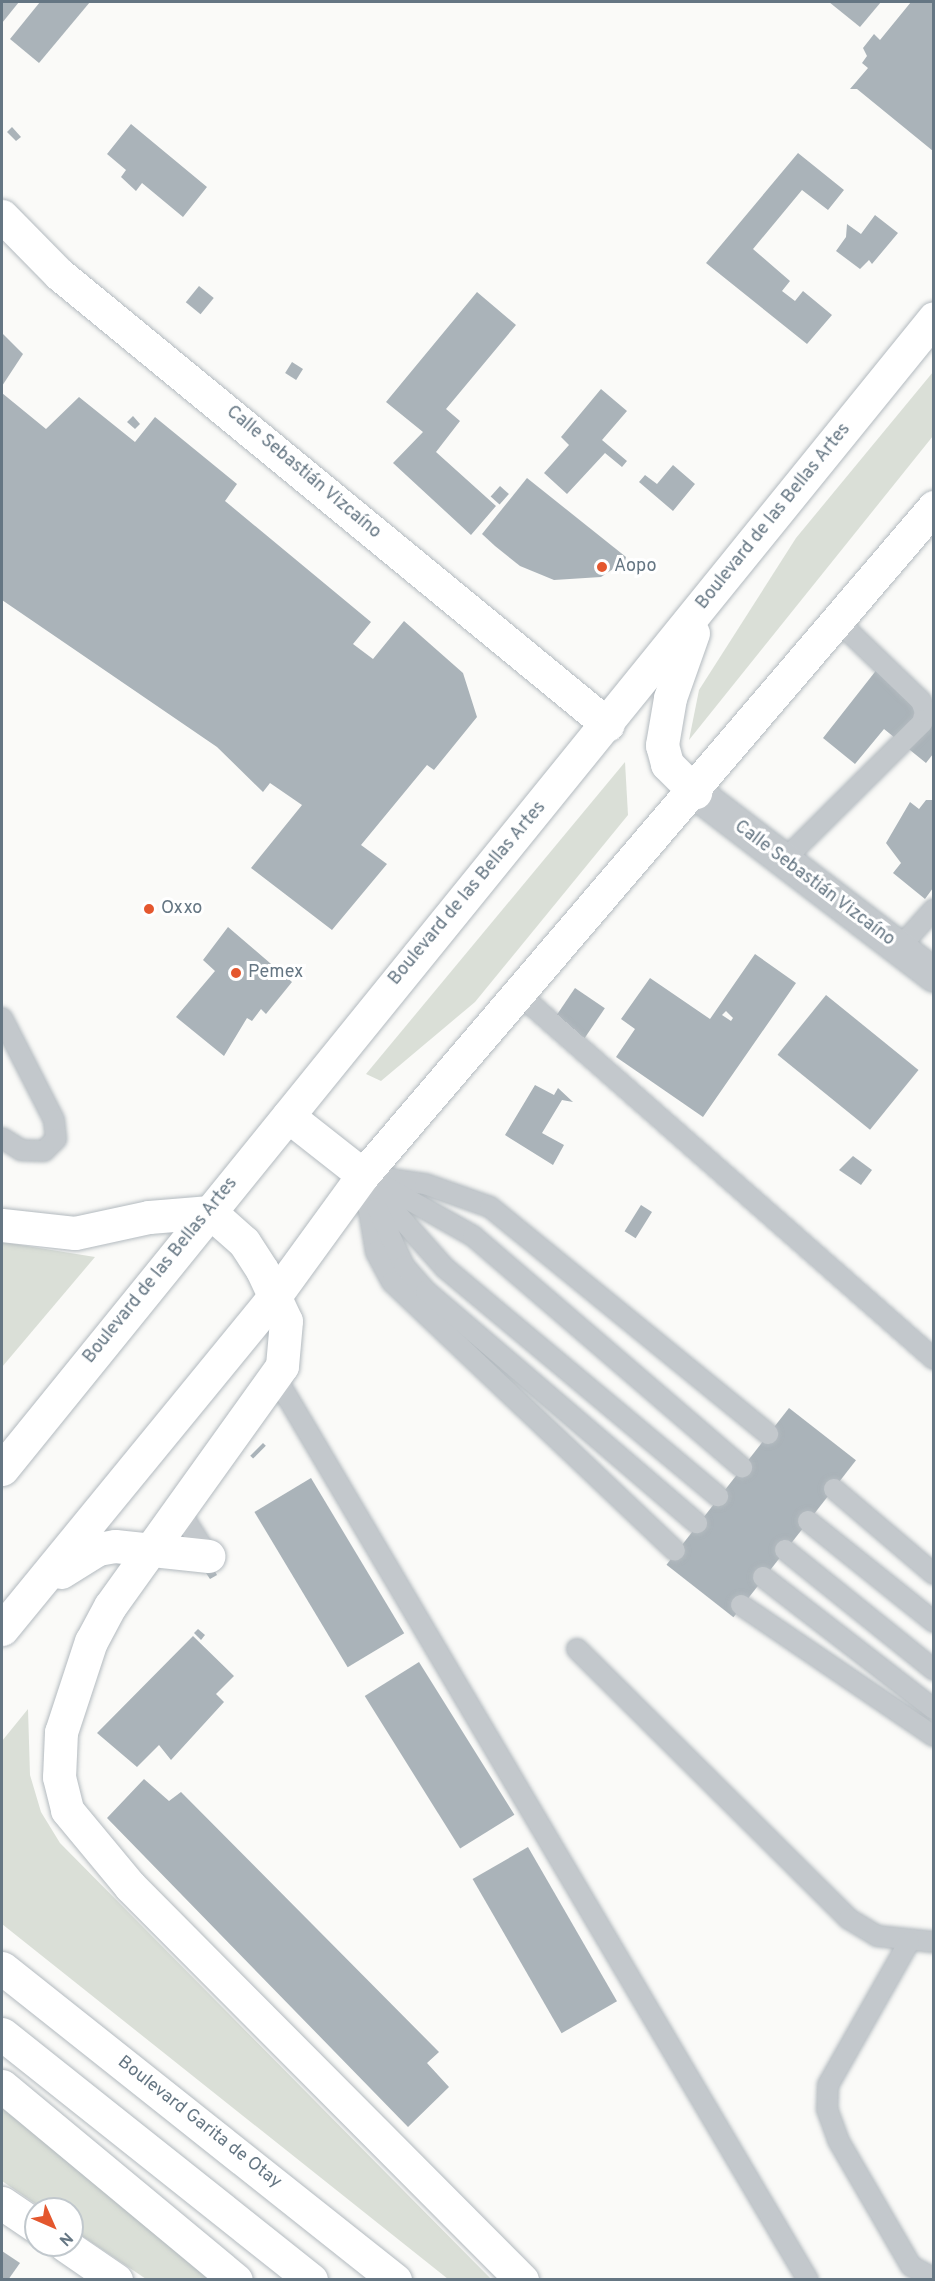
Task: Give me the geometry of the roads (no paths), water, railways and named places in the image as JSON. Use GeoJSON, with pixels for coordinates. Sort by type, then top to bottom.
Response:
{"type":"FeatureCollection","features":[{"type":"Feature","properties":{"kind":"main road","name":"Calle Sebastián Vizcaíno"},"geometry":{"type":"LineString","coordinates":[[2,216],[59,274],[608,725]]}},
{"type":"Feature","properties":{"kind":"main road","name":"Boulevard de las Bellas Artes"},"geometry":{"type":"LineString","coordinates":[[2,1469],[608,725],[933,318]]}},
{"type":"Feature","properties":{"kind":"main road"},"geometry":{"type":"LineString","coordinates":[[9,1620],[275,1296],[363,1175],[695,792],[933,507]]}},
{"type":"Feature","properties":{"kind":"main road"},"geometry":{"type":"LineString","coordinates":[[695,792],[667,764],[662,745],[670,698],[703,606]]}},
{"type":"Feature","properties":{"kind":"main road"},"geometry":{"type":"LineString","coordinates":[[288,1116],[363,1175]]}},
{"type":"Feature","properties":{"kind":"main road"},"geometry":{"type":"LineString","coordinates":[[2,1225],[75,1233],[149,1217],[210,1212],[244,1242],[275,1296],[286,1321],[288,1343],[275,1376],[110,1606],[74,1685],[61,1732],[59,1777],[67,1810],[130,1886],[522,2280]]}},
{"type":"Feature","properties":{"kind":"main road"},"geometry":{"type":"LineString","coordinates":[[9,1620],[98,1549],[152,1548],[208,1556]]}},
{"type":"Feature","properties":{"kind":"main road","name":"Boulevard Garita de Otay"},"geometry":{"type":"LineString","coordinates":[[2,1968],[395,2280]]}},
{"type":"Feature","properties":{"kind":"main road"},"geometry":{"type":"LineString","coordinates":[[2,2034],[311,2280]]}},
{"type":"Feature","properties":{"kind":"main road"},"geometry":{"type":"LineString","coordinates":[[2,2086],[236,2280]]}},
{"type":"Feature","properties":{"kind":"main road"},"geometry":{"type":"LineString","coordinates":[[2,2203],[24,2218]]}},
{"type":"Feature","properties":{"kind":"main road"},"geometry":{"type":"LineString","coordinates":[[82,2257],[116,2280]]}},
{"type":"Feature","properties":{"kind":"street","name":"Calle Sebastián Vizcaíno"},"geometry":{"type":"LineString","coordinates":[[695,792],[933,975]]}},
{"type":"Feature","properties":{"kind":"lane"},"geometry":{"type":"LineString","coordinates":[[783,861],[922,723],[925,712],[921,701],[838,621]]}},
{"type":"Feature","properties":{"kind":"lane"},"geometry":{"type":"LineString","coordinates":[[899,948],[933,909]]}},
{"type":"Feature","properties":{"kind":"lane"},"geometry":{"type":"LineString","coordinates":[[519,994],[933,1359]]}},
{"type":"Feature","properties":{"kind":"lane"},"geometry":{"type":"LineString","coordinates":[[2,1018],[54,1120],[56,1139],[44,1150],[21,1150],[2,1138]]}},
{"type":"Feature","properties":{"kind":"lane"},"geometry":{"type":"LineString","coordinates":[[363,1175],[425,1184],[490,1207],[768,1434]]}},
{"type":"Feature","properties":{"kind":"lane"},"geometry":{"type":"LineString","coordinates":[[363,1175],[473,1236],[742,1467]]}},
{"type":"Feature","properties":{"kind":"lane"},"geometry":{"type":"LineString","coordinates":[[363,1175],[445,1268],[718,1496]]}},
{"type":"Feature","properties":{"kind":"lane"},"geometry":{"type":"LineString","coordinates":[[363,1175],[404,1266],[426,1291],[697,1523]]}},
{"type":"Feature","properties":{"kind":"lane"},"geometry":{"type":"LineString","coordinates":[[363,1175],[376,1252],[392,1282],[675,1551]]}},
{"type":"Feature","properties":{"kind":"lane"},"geometry":{"type":"LineString","coordinates":[[275,1376],[808,2280]]}},
{"type":"Feature","properties":{"kind":"lane"},"geometry":{"type":"LineString","coordinates":[[834,1489],[933,1574]]}},
{"type":"Feature","properties":{"kind":"lane"},"geometry":{"type":"LineString","coordinates":[[179,1510],[208,1556]]}},
{"type":"Feature","properties":{"kind":"lane"},"geometry":{"type":"LineString","coordinates":[[808,1521],[933,1622]]}},
{"type":"Feature","properties":{"kind":"lane"},"geometry":{"type":"LineString","coordinates":[[784,1550],[933,1670]]}},
{"type":"Feature","properties":{"kind":"lane"},"geometry":{"type":"LineString","coordinates":[[763,1577],[933,1709]]}},
{"type":"Feature","properties":{"kind":"lane"},"geometry":{"type":"LineString","coordinates":[[741,1605],[933,1737]]}},
{"type":"Feature","properties":{"kind":"lane"},"geometry":{"type":"LineString","coordinates":[[577,1649],[849,1919],[877,1936],[909,1942],[933,1942]]}},
{"type":"Feature","properties":{"kind":"lane"},"geometry":{"type":"LineString","coordinates":[[909,1942],[828,2085],[827,2109],[838,2140],[911,2266],[933,2278]]}},
{"type":"Feature","properties":{"kind":"place","name":"Aopo"},"geometry":{"type":"Point","coordinates":[602,567]}},
{"type":"Feature","properties":{"kind":"place","name":"Oxxo"},"geometry":{"type":"Point","coordinates":[149,909]}},
{"type":"Feature","properties":{"kind":"place","name":"Pemex"},"geometry":{"type":"Point","coordinates":[236,973]}}]}
